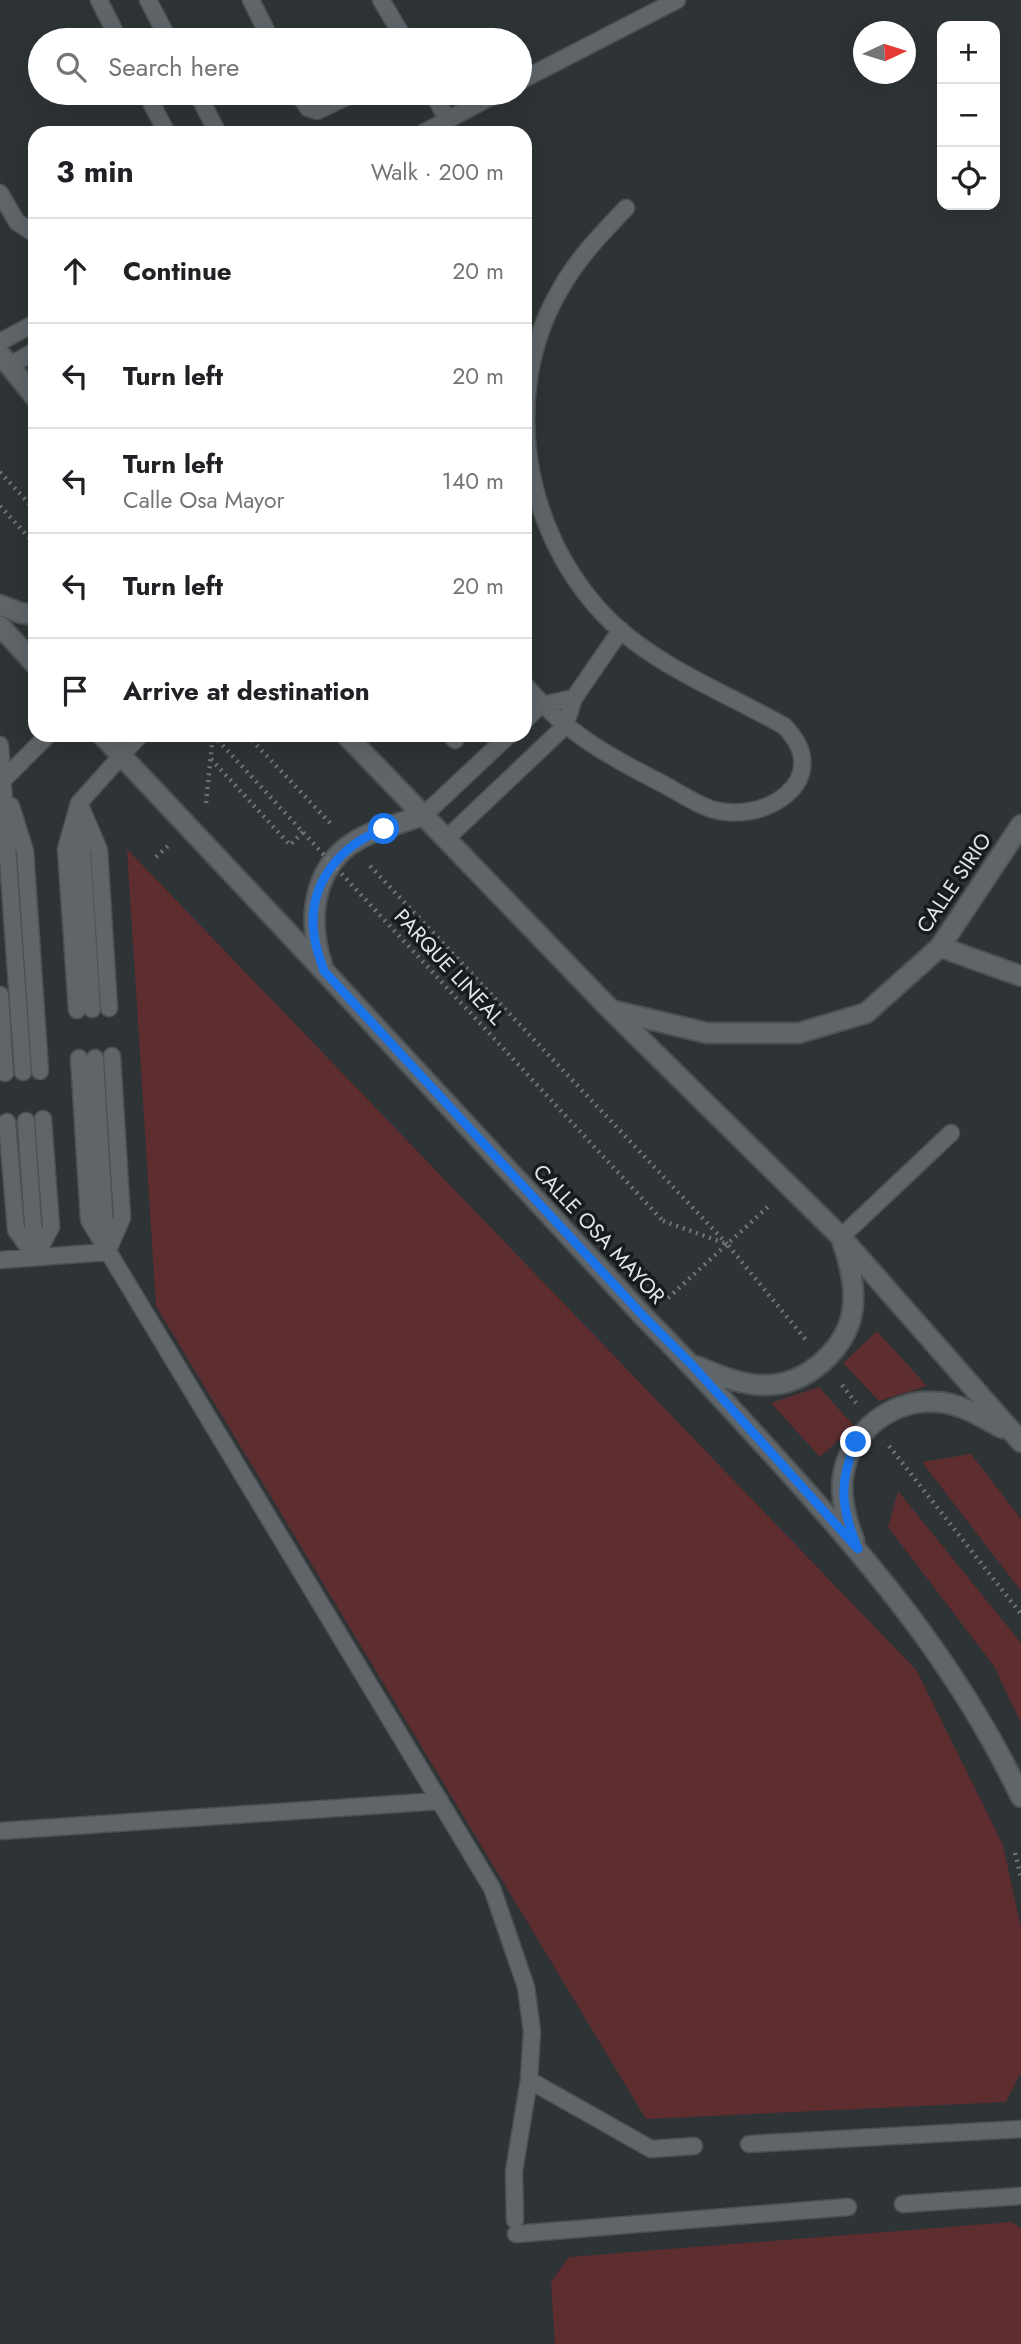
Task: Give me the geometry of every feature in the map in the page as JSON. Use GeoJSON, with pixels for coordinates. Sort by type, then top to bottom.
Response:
{"type":"FeatureCollection","features":[{"type":"Feature","properties":{"kind":"street"},"geometry":{"type":"LineString","coordinates":[[5,360],[28,388]]}},
{"type":"Feature","properties":{"kind":"street"},"geometry":{"type":"LineString","coordinates":[[0,605],[28,614]]}},
{"type":"Feature","properties":{"kind":"street"},"geometry":{"type":"LineString","coordinates":[[0,626],[28,656]]}},
{"type":"Feature","properties":{"kind":"street","name":"CALLE OSA MAYOR"},"geometry":{"type":"LineString","coordinates":[[109,742],[645,1318],[692,1365],[858,1549],[935,1648],[996,1745],[1021,1797]]}},
{"type":"Feature","properties":{"kind":"street"},"geometry":{"type":"LineString","coordinates":[[353,742],[610,1009],[841,1237],[1018,1439]]}},
{"type":"Feature","properties":{"kind":"street"},"geometry":{"type":"LineString","coordinates":[[324,971],[314,933],[315,904],[329,868],[351,845],[367,835],[424,815]]}},
{"type":"Feature","properties":{"kind":"street","name":"CALLE SIRIO"},"geometry":{"type":"LineString","coordinates":[[610,1009],[707,1033],[799,1033],[866,1013],[940,947],[1021,825]]}},
{"type":"Feature","properties":{"kind":"street"},"geometry":{"type":"LineString","coordinates":[[940,947],[1021,976]]}},
{"type":"Feature","properties":{"kind":"street"},"geometry":{"type":"LineString","coordinates":[[692,1365],[743,1383],[768,1385],[802,1377],[824,1362],[840,1341],[850,1319],[853,1304],[850,1262],[841,1237]]}},
{"type":"Feature","properties":{"kind":"street"},"geometry":{"type":"LineString","coordinates":[[858,1549],[844,1509],[843,1476],[856,1442],[884,1415],[899,1407],[937,1402],[956,1406],[982,1417],[1018,1439]]}},
{"type":"Feature","properties":{"kind":"lane"},"geometry":{"type":"LineString","coordinates":[[99,0],[112,28]]}},
{"type":"Feature","properties":{"kind":"lane"},"geometry":{"type":"LineString","coordinates":[[148,0],[163,28]]}},
{"type":"Feature","properties":{"kind":"lane"},"geometry":{"type":"LineString","coordinates":[[251,0],[265,28]]}},
{"type":"Feature","properties":{"kind":"lane"},"geometry":{"type":"LineString","coordinates":[[381,0],[398,28]]}},
{"type":"Feature","properties":{"kind":"lane"},"geometry":{"type":"LineString","coordinates":[[532,76],[677,0]]}},
{"type":"Feature","properties":{"kind":"lane"},"geometry":{"type":"LineString","coordinates":[[152,105],[163,126]]}},
{"type":"Feature","properties":{"kind":"lane"},"geometry":{"type":"LineString","coordinates":[[203,105],[214,126]]}},
{"type":"Feature","properties":{"kind":"lane"},"geometry":{"type":"LineString","coordinates":[[307,105],[317,111],[330,105]]}},
{"type":"Feature","properties":{"kind":"lane"},"geometry":{"type":"LineString","coordinates":[[439,105],[447,119]]}},
{"type":"Feature","properties":{"kind":"lane"},"geometry":{"type":"LineString","coordinates":[[435,126],[474,105]]}},
{"type":"Feature","properties":{"kind":"lane"},"geometry":{"type":"LineString","coordinates":[[0,193],[17,222],[28,229]]}},
{"type":"Feature","properties":{"kind":"lane"},"geometry":{"type":"LineString","coordinates":[[532,372],[537,344],[556,296],[587,248],[626,208]]}},
{"type":"Feature","properties":{"kind":"lane"},"geometry":{"type":"LineString","coordinates":[[0,342],[28,327]]}},
{"type":"Feature","properties":{"kind":"lane"},"geometry":{"type":"LineString","coordinates":[[5,360],[28,353]]}},
{"type":"Feature","properties":{"kind":"lane"},"geometry":{"type":"LineString","coordinates":[[532,477],[541,512],[575,580],[621,631],[649,652],[785,726],[801,747],[804,760],[801,777],[791,792],[765,808],[743,811],[710,809],[602,753],[565,726],[532,694]]}},
{"type":"Feature","properties":{"kind":"lane"},"geometry":{"type":"LineString","coordinates":[[446,839],[565,726],[574,698],[621,631]]}},
{"type":"Feature","properties":{"kind":"lane"},"geometry":{"type":"LineString","coordinates":[[532,713],[541,705],[574,698]]}},
{"type":"Feature","properties":{"kind":"lane"},"geometry":{"type":"LineString","coordinates":[[0,797],[3,780],[41,742]]}},
{"type":"Feature","properties":{"kind":"lane"},"geometry":{"type":"LineString","coordinates":[[79,803],[99,850],[93,1009],[66,849],[79,803],[135,742]]}},
{"type":"Feature","properties":{"kind":"lane"},"geometry":{"type":"LineString","coordinates":[[424,815],[502,742]]}},
{"type":"Feature","properties":{"kind":"lane"},"geometry":{"type":"LineString","coordinates":[[0,745],[23,1072]]}},
{"type":"Feature","properties":{"kind":"lane"},"geometry":{"type":"LineString","coordinates":[[3,780],[25,851],[40,1071]]}},
{"type":"Feature","properties":{"kind":"lane"},"geometry":{"type":"LineString","coordinates":[[0,995],[5,1073]]}},
{"type":"Feature","properties":{"kind":"lane"},"geometry":{"type":"LineString","coordinates":[[107,1252],[122,1217],[112,1056]]}},
{"type":"Feature","properties":{"kind":"lane"},"geometry":{"type":"LineString","coordinates":[[87,1058],[89,1220],[492,1888],[526,1987],[532,2031],[529,2080],[514,2171],[515,2227],[848,2207]]}},
{"type":"Feature","properties":{"kind":"lane"},"geometry":{"type":"LineString","coordinates":[[35,1257],[51,1227],[43,1119]]}},
{"type":"Feature","properties":{"kind":"lane"},"geometry":{"type":"LineString","coordinates":[[26,1121],[35,1257]]}},
{"type":"Feature","properties":{"kind":"lane"},"geometry":{"type":"LineString","coordinates":[[7,1122],[16,1230],[35,1257]]}},
{"type":"Feature","properties":{"kind":"lane"},"geometry":{"type":"LineString","coordinates":[[841,1237],[951,1133]]}},
{"type":"Feature","properties":{"kind":"lane"},"geometry":{"type":"LineString","coordinates":[[0,1260],[107,1252]]}},
{"type":"Feature","properties":{"kind":"lane"},"geometry":{"type":"LineString","coordinates":[[0,1831],[439,1801]]}},
{"type":"Feature","properties":{"kind":"lane"},"geometry":{"type":"LineString","coordinates":[[529,2080],[618,2133],[651,2149],[694,2146]]}},
{"type":"Feature","properties":{"kind":"lane"},"geometry":{"type":"LineString","coordinates":[[749,2144],[1021,2129]]}},
{"type":"Feature","properties":{"kind":"lane"},"geometry":{"type":"LineString","coordinates":[[903,2204],[1021,2196]]}},
{"type":"Feature","properties":{"kind":"path"},"geometry":{"type":"LineString","coordinates":[[0,472],[28,502]]}},
{"type":"Feature","properties":{"kind":"path"},"geometry":{"type":"LineString","coordinates":[[0,506],[28,536]]}},
{"type":"Feature","properties":{"kind":"path","name":"PARQUE LINEAL"},"geometry":{"type":"LineString","coordinates":[[219,742],[663,1221]]}},
{"type":"Feature","properties":{"kind":"path"},"geometry":{"type":"LineString","coordinates":[[254,742],[727,1244]]}},
{"type":"Feature","properties":{"kind":"path"},"geometry":{"type":"LineString","coordinates":[[211,759],[289,845],[303,832]]}},
{"type":"Feature","properties":{"kind":"path"},"geometry":{"type":"LineString","coordinates":[[645,1318],[790,1187]]}},
{"type":"Feature","properties":{"kind":"path"},"geometry":{"type":"LineString","coordinates":[[1015,1853],[1021,1877]]}},
{"type":"Feature","properties":{"kind":"shaded area"},"geometry":{"type":"Polygon","coordinates":[[[127,849],[917,1671],[1003,1845],[1021,1928],[1021,2072],[1006,2102],[646,2119],[156,1306],[127,849]]]}},
{"type":"Feature","properties":{"kind":"shaded area"},"geometry":{"type":"Polygon","coordinates":[[[877,1331],[927,1386],[879,1401],[843,1363],[877,1331]]]}},
{"type":"Feature","properties":{"kind":"shaded area"},"geometry":{"type":"Polygon","coordinates":[[[819,1387],[854,1426],[820,1457],[771,1403],[819,1387]]]}},
{"type":"Feature","properties":{"kind":"shaded area"},"geometry":{"type":"Polygon","coordinates":[[[971,1454],[1021,1519],[1021,1591],[922,1462],[971,1454]]]}},
{"type":"Feature","properties":{"kind":"shaded area"},"geometry":{"type":"Polygon","coordinates":[[[898,1491],[1021,1643],[1021,1723],[994,1666],[888,1527],[898,1491]]]}},
{"type":"Feature","properties":{"kind":"shaded area"},"geometry":{"type":"Polygon","coordinates":[[[1012,2222],[1021,2229],[1021,2344],[555,2344],[551,2282],[569,2257],[1012,2222]]]}},
{"type":"Feature","properties":{"kind":"route"},"geometry":{"type":"LineString","coordinates":[[384,829],[367,835],[345,850],[329,868],[320,886],[313,917],[317,950],[324,971],[645,1318],[692,1365],[858,1549],[844,1509],[843,1493],[843,1476],[856,1442]]}}]}
